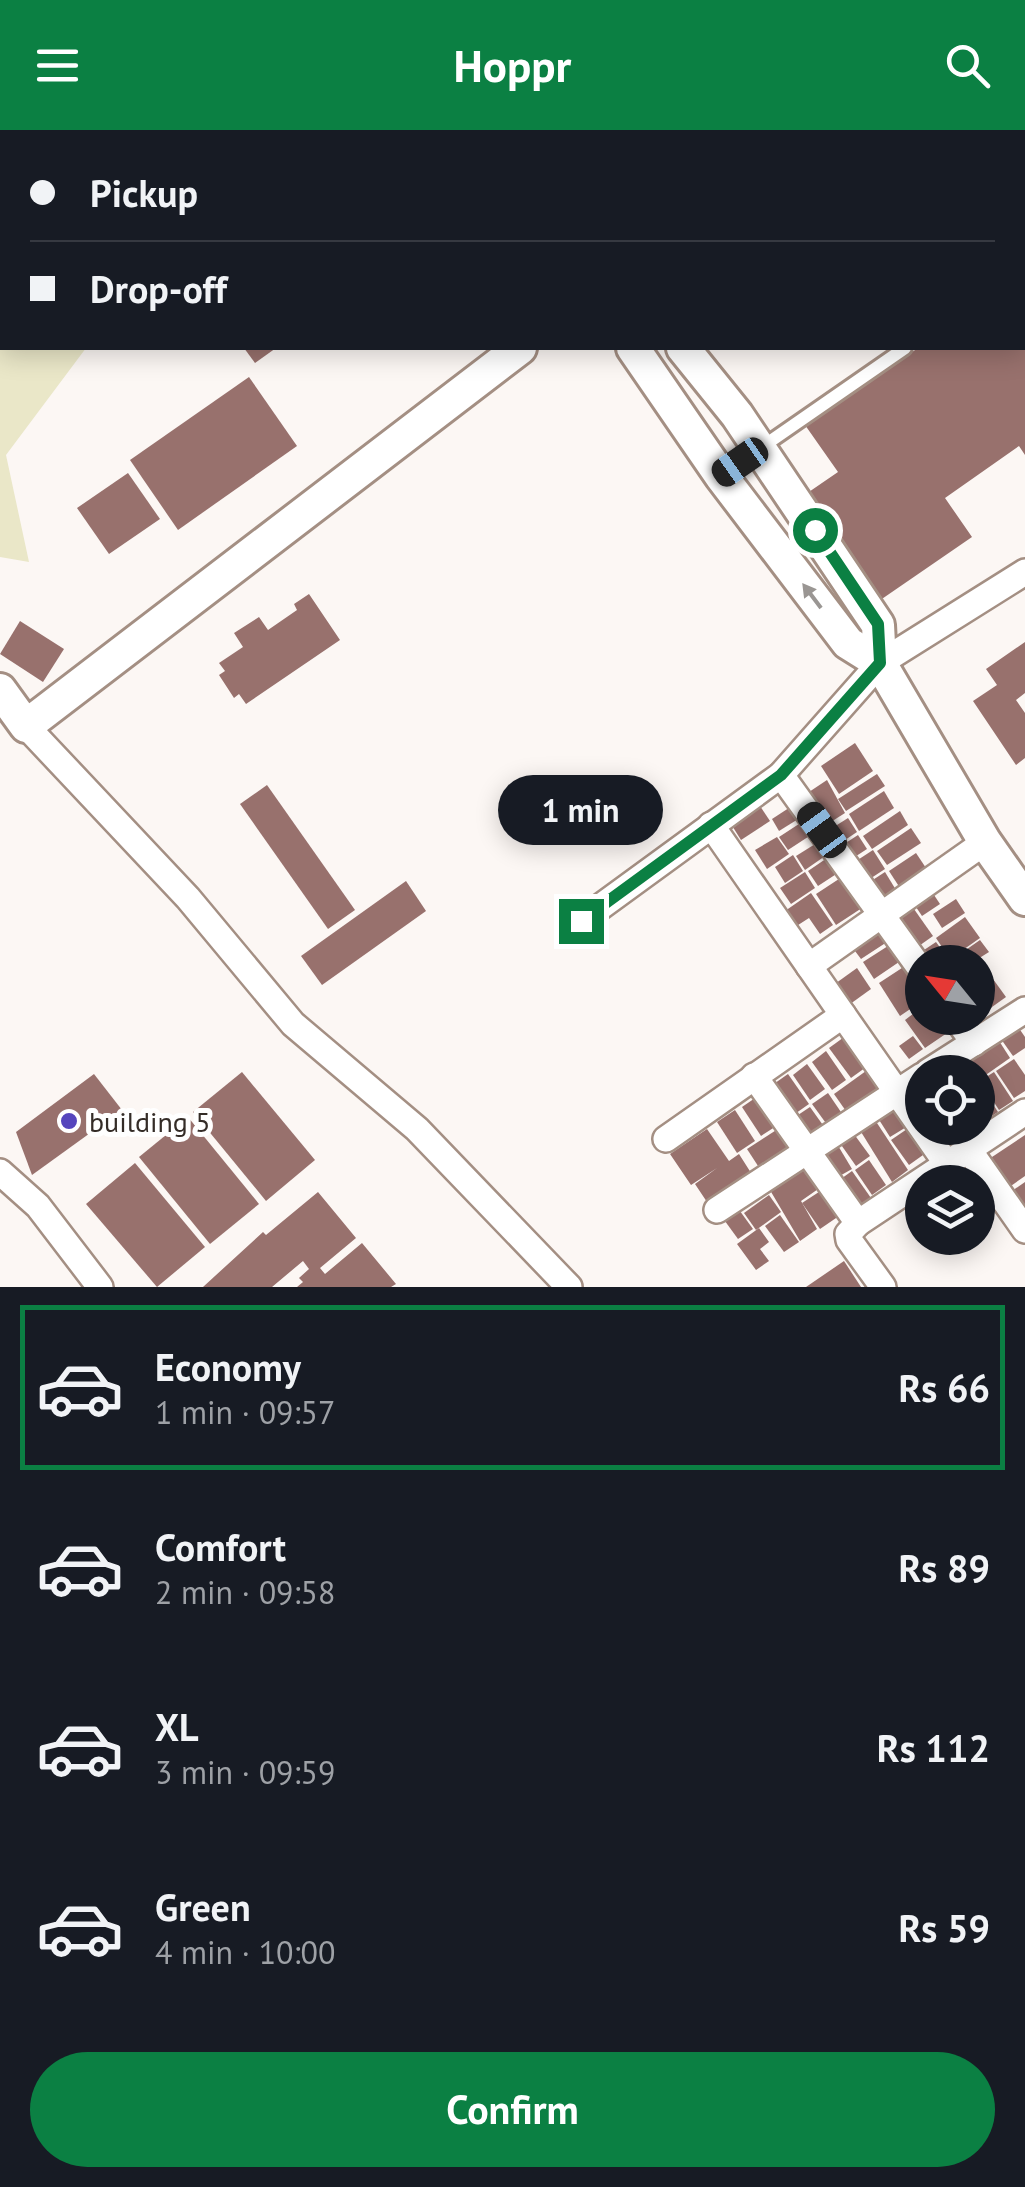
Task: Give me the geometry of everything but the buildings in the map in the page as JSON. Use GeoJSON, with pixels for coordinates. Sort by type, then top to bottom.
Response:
{"type":"FeatureCollection","features":[{"type":"Feature","properties":{"kind":"street"},"geometry":{"type":"LineString","coordinates":[[26,726],[52,702],[517,350]]}},
{"type":"Feature","properties":{"kind":"street"},"geometry":{"type":"LineString","coordinates":[[635,350],[720,476],[848,643],[880,663]]}},
{"type":"Feature","properties":{"kind":"street"},"geometry":{"type":"LineString","coordinates":[[685,350],[737,416],[878,624],[880,663],[985,842],[1025,899]]}},
{"type":"Feature","properties":{"kind":"street"},"geometry":{"type":"LineString","coordinates":[[581,921],[781,775],[880,663],[1025,572]]}},
{"type":"Feature","properties":{"kind":"street"},"geometry":{"type":"LineString","coordinates":[[0,690],[26,726],[188,898],[293,1024],[417,1129],[570,1287]]}},
{"type":"Feature","properties":{"kind":"street"},"geometry":{"type":"LineString","coordinates":[[781,775],[905,946]]}},
{"type":"Feature","properties":{"kind":"street"},"geometry":{"type":"LineString","coordinates":[[711,824],[897,1093],[1025,1230]]}},
{"type":"Feature","properties":{"kind":"street"},"geometry":{"type":"LineString","coordinates":[[809,966],[985,842]]}},
{"type":"Feature","properties":{"kind":"street"},"geometry":{"type":"LineString","coordinates":[[954,1055],[1025,1010]]}},
{"type":"Feature","properties":{"kind":"street"},"geometry":{"type":"LineString","coordinates":[[666,1140],[843,1015]]}},
{"type":"Feature","properties":{"kind":"street"},"geometry":{"type":"LineString","coordinates":[[969,1035],[974,1042]]}},
{"type":"Feature","properties":{"kind":"street"},"geometry":{"type":"LineString","coordinates":[[754,1076],[858,1223]]}},
{"type":"Feature","properties":{"kind":"street"},"geometry":{"type":"LineString","coordinates":[[718,1210],[905,1088]]}},
{"type":"Feature","properties":{"kind":"street"},"geometry":{"type":"LineString","coordinates":[[883,1287],[848,1234],[858,1223],[1025,1112]]}},
{"type":"Feature","properties":{"kind":"street"},"geometry":{"type":"LineString","coordinates":[[0,1172],[38,1206],[100,1287]]}},
{"type":"Feature","properties":{"kind":"lane"},"geometry":{"type":"LineString","coordinates":[[720,476],[902,350]]}},
{"type":"Feature","properties":{"kind":"shaded area"},"geometry":{"type":"Polygon","coordinates":[[[0,350],[85,350],[6,455],[29,562],[0,557],[0,350]]]}},
{"type":"Feature","properties":{"kind":"place","name":"building 5"},"geometry":{"type":"Point","coordinates":[69,1121]}},
{"type":"Feature","properties":{"kind":"route"},"geometry":{"type":"LineString","coordinates":[[581,921],[781,775],[880,663],[878,624],[815,530]]}}]}
